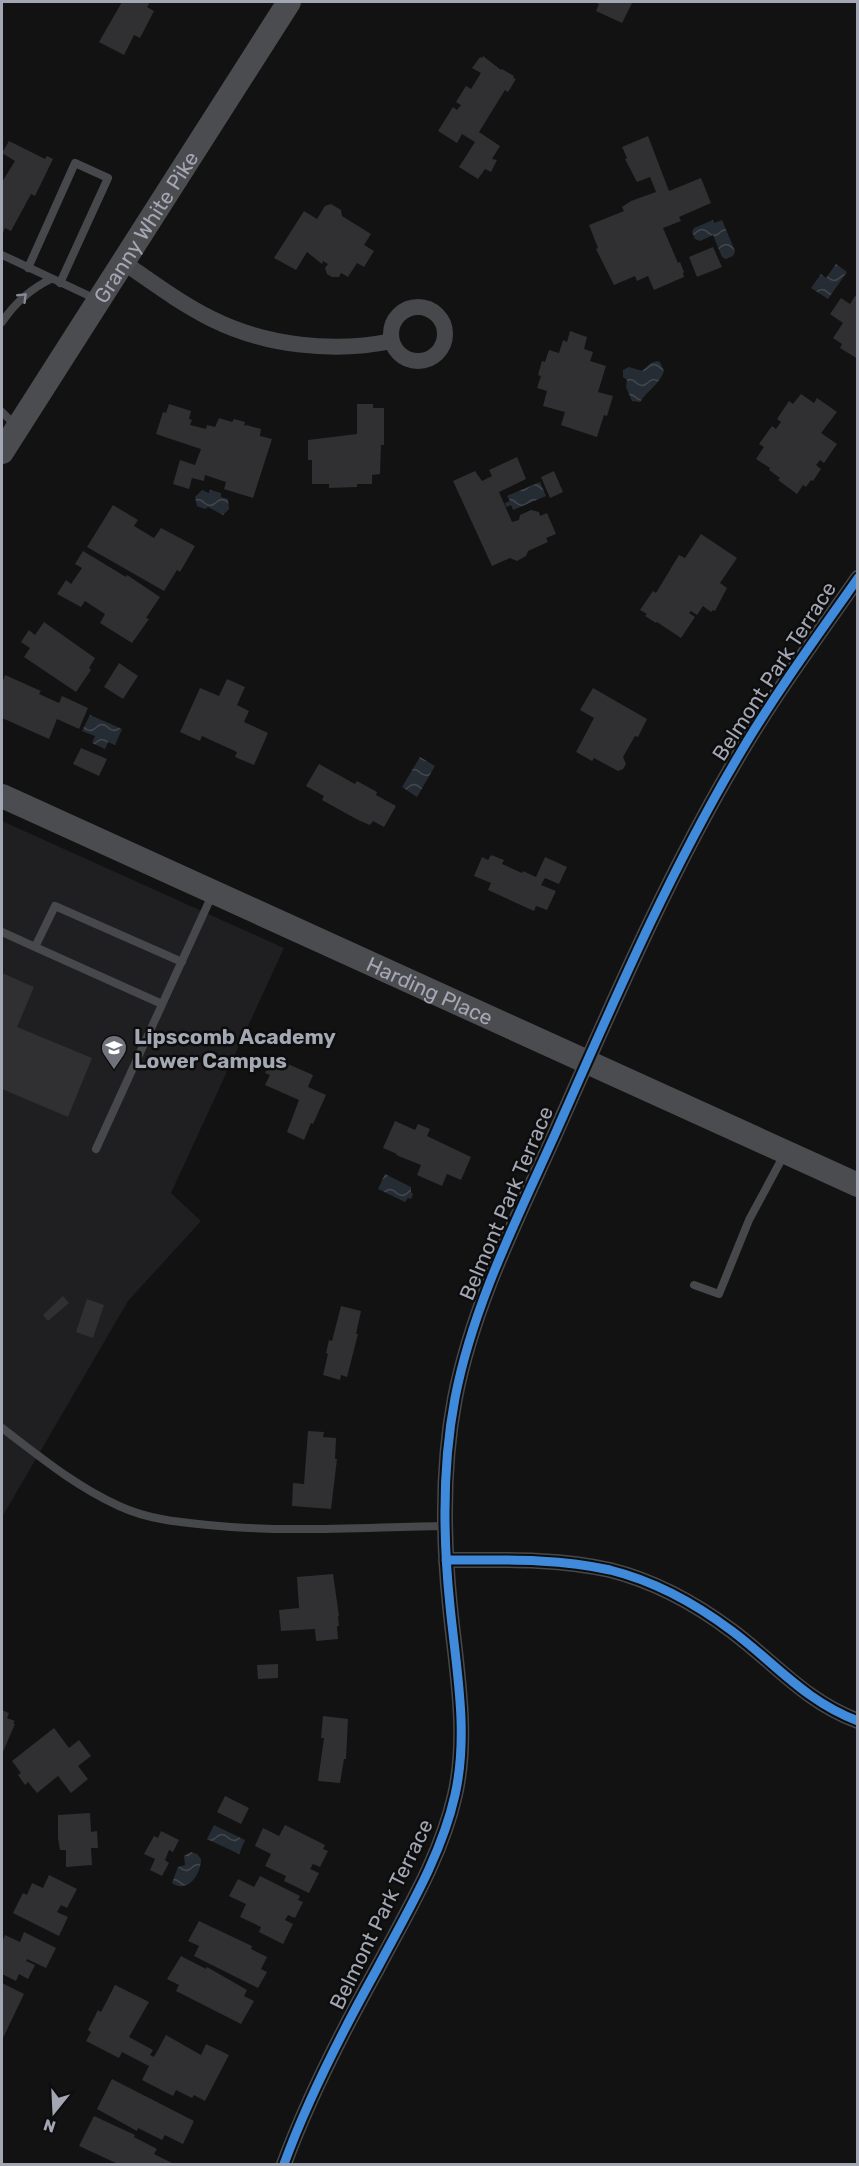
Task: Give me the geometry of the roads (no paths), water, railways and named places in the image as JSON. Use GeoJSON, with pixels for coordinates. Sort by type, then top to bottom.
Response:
{"type":"FeatureCollection","features":[{"type":"Feature","properties":{"kind":"main road","name":"Granny White Pike"},"geometry":{"type":"LineString","coordinates":[[2,452],[9,420],[98,300],[289,2]]}},
{"type":"Feature","properties":{"kind":"main road","name":"Harding Place"},"geometry":{"type":"LineString","coordinates":[[2,796],[858,1185]]}},
{"type":"Feature","properties":{"kind":"street"},"geometry":{"type":"LineString","coordinates":[[123,262],[166,292],[214,320],[263,337],[302,344],[343,347],[367,346],[392,341]]}},
{"type":"Feature","properties":{"kind":"street","name":"Belmont Park Terrace"},"geometry":{"type":"LineString","coordinates":[[285,2164],[297,2129],[321,2078],[435,1855],[454,1798],[460,1759],[461,1714],[446,1560],[447,1477],[455,1399],[473,1330],[489,1281],[656,909],[720,788],[765,713],[858,578]]}},
{"type":"Feature","properties":{"kind":"street"},"geometry":{"type":"LineString","coordinates":[[446,1560],[547,1562],[608,1570],[641,1580],[682,1598],[707,1613],[828,1709],[858,1721]]}},
{"type":"Feature","properties":{"kind":"lane"},"geometry":{"type":"LineString","coordinates":[[28,268],[75,163],[108,178],[60,283]]}},
{"type":"Feature","properties":{"kind":"lane"},"geometry":{"type":"LineString","coordinates":[[2,255],[98,300]]}},
{"type":"Feature","properties":{"kind":"lane"},"geometry":{"type":"LineString","coordinates":[[2,322],[24,295],[35,286],[51,279]]}},
{"type":"Feature","properties":{"kind":"lane"},"geometry":{"type":"LineString","coordinates":[[96,1149],[213,893]]}},
{"type":"Feature","properties":{"kind":"lane"},"geometry":{"type":"LineString","coordinates":[[35,947],[55,906],[182,962]]}},
{"type":"Feature","properties":{"kind":"lane"},"geometry":{"type":"LineString","coordinates":[[2,932],[162,1004]]}},
{"type":"Feature","properties":{"kind":"lane"},"geometry":{"type":"LineString","coordinates":[[694,1285],[718,1294],[749,1220],[785,1152]]}},
{"type":"Feature","properties":{"kind":"lane"},"geometry":{"type":"LineString","coordinates":[[2,1428],[79,1485],[119,1507],[155,1518],[270,1530],[445,1526]]}},
{"type":"Feature","properties":{"kind":"water"},"geometry":{"type":"Polygon","coordinates":[[[713,220],[714,223],[722,220],[735,251],[733,256],[726,259],[722,257],[713,235],[700,241],[695,239],[692,232],[694,228],[713,220]]]}},
{"type":"Feature","properties":{"kind":"water"},"geometry":{"type":"Polygon","coordinates":[[[836,264],[847,272],[828,299],[811,288],[821,274],[826,278],[836,264]]]}},
{"type":"Feature","properties":{"kind":"water"},"geometry":{"type":"Polygon","coordinates":[[[657,361],[660,362],[664,371],[660,380],[640,402],[632,401],[626,387],[627,380],[623,377],[623,370],[629,367],[642,371],[657,361]]]}},
{"type":"Feature","properties":{"kind":"water"},"geometry":{"type":"Polygon","coordinates":[[[540,482],[546,496],[513,510],[511,505],[506,507],[505,503],[510,501],[507,496],[540,482]]]}},
{"type":"Feature","properties":{"kind":"water"},"geometry":{"type":"Polygon","coordinates":[[[202,490],[209,493],[210,490],[221,493],[221,497],[228,499],[229,509],[223,515],[208,507],[205,509],[197,506],[195,497],[202,490]]]}},
{"type":"Feature","properties":{"kind":"water"},"geometry":{"type":"Polygon","coordinates":[[[90,715],[122,729],[115,745],[108,742],[105,749],[92,743],[95,736],[82,731],[90,715]]]}},
{"type":"Feature","properties":{"kind":"water"},"geometry":{"type":"Polygon","coordinates":[[[420,757],[435,766],[417,797],[402,787],[420,757]]]}},
{"type":"Feature","properties":{"kind":"water"},"geometry":{"type":"Polygon","coordinates":[[[385,1174],[411,1187],[413,1194],[411,1199],[408,1198],[405,1202],[378,1189],[385,1174]]]}},
{"type":"Feature","properties":{"kind":"water"},"geometry":{"type":"Polygon","coordinates":[[[214,1825],[245,1840],[239,1854],[207,1839],[214,1825]]]}},
{"type":"Feature","properties":{"kind":"water"},"geometry":{"type":"Polygon","coordinates":[[[191,1852],[197,1854],[201,1859],[199,1871],[188,1884],[178,1886],[172,1883],[178,1867],[185,1865],[184,1856],[191,1852]]]}},
{"type":"Feature","properties":{"kind":"place","name":"Lipscomb Academy Lower Campus"},"geometry":{"type":"Point","coordinates":[114,1071]}}]}
